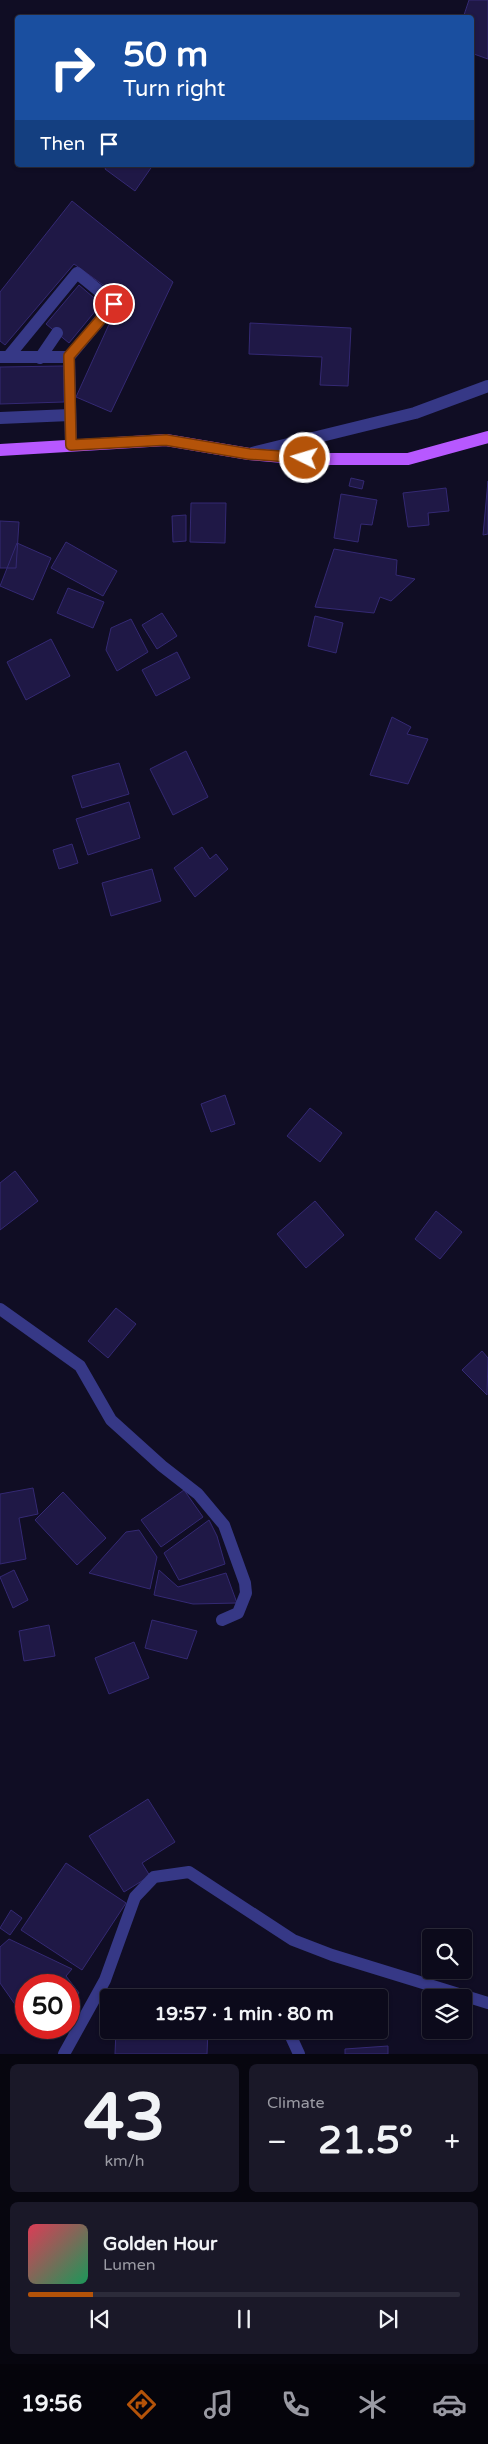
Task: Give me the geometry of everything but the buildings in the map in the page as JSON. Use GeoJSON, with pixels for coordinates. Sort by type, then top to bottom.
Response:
{"type":"FeatureCollection","features":[{"type":"Feature","properties":{"kind":"main road"},"geometry":{"type":"LineString","coordinates":[[0,450],[166,440],[249,454],[305,458],[408,458],[488,437]]}},
{"type":"Feature","properties":{"kind":"street"},"geometry":{"type":"LineString","coordinates":[[4,357],[76,273],[114,304],[69,356],[71,445]]}},
{"type":"Feature","properties":{"kind":"street"},"geometry":{"type":"LineString","coordinates":[[40,358],[57,333]]}},
{"type":"Feature","properties":{"kind":"street"},"geometry":{"type":"LineString","coordinates":[[4,357],[40,358],[69,356]]}},
{"type":"Feature","properties":{"kind":"street"},"geometry":{"type":"LineString","coordinates":[[249,454],[357,429],[415,413],[488,386]]}},
{"type":"Feature","properties":{"kind":"street"},"geometry":{"type":"LineString","coordinates":[[0,418],[70,415]]}},
{"type":"Feature","properties":{"kind":"street"},"geometry":{"type":"LineString","coordinates":[[0,1309],[80,1366],[111,1420],[162,1466],[198,1494],[224,1525],[245,1583],[246,1593],[238,1613],[222,1620]]}},
{"type":"Feature","properties":{"kind":"street"},"geometry":{"type":"LineString","coordinates":[[64,2054],[104,1980],[135,1897],[154,1878],[189,1872],[292,1940],[332,1955],[488,2003]]}},
{"type":"Feature","properties":{"kind":"street"},"geometry":{"type":"LineString","coordinates":[[292,2039],[299,2054]]}},
{"type":"Feature","properties":{"kind":"route"},"geometry":{"type":"LineString","coordinates":[[114,304],[69,356],[71,445],[166,440],[249,454],[305,458]]}}]}
